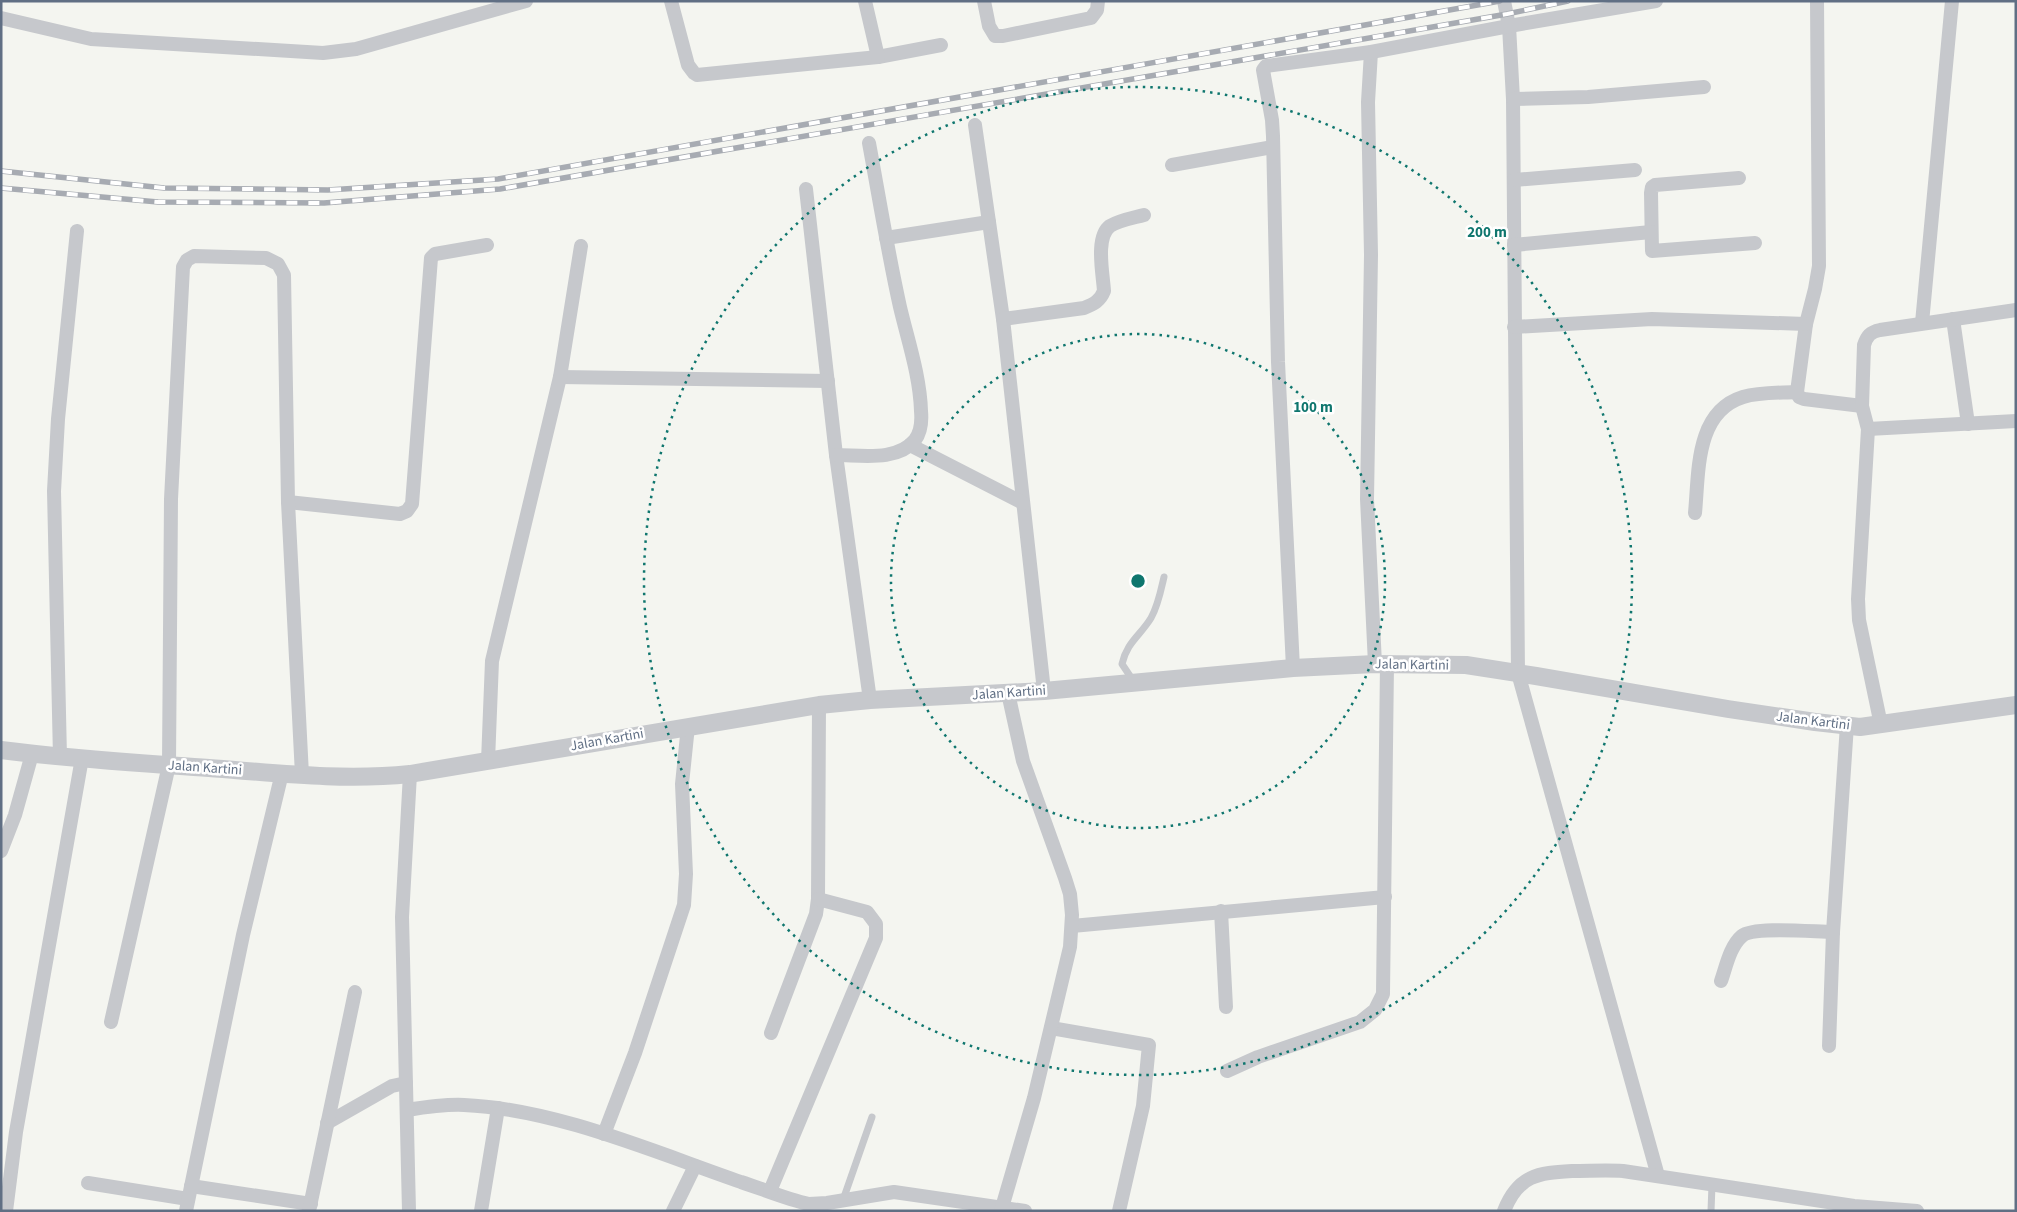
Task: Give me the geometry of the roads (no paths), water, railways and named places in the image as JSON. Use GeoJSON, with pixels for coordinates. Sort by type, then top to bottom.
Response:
{"type":"FeatureCollection","features":[{"type":"Feature","properties":{"kind":"street"},"geometry":{"type":"LineString","coordinates":[[1,18],[91,39],[323,53],[356,49],[526,1]]}},
{"type":"Feature","properties":{"kind":"street"},"geometry":{"type":"LineString","coordinates":[[671,1],[688,65],[698,75],[878,58],[940,45]]}},
{"type":"Feature","properties":{"kind":"street"},"geometry":{"type":"LineString","coordinates":[[865,1],[878,58]]}},
{"type":"Feature","properties":{"kind":"street"},"geometry":{"type":"LineString","coordinates":[[984,1],[989,26],[995,36],[1091,18],[1097,10],[1098,1]]}},
{"type":"Feature","properties":{"kind":"street"},"geometry":{"type":"LineString","coordinates":[[1504,1],[1509,26],[1513,99],[1518,673],[1658,1176]]}},
{"type":"Feature","properties":{"kind":"street"},"geometry":{"type":"LineString","coordinates":[[1293,668],[1278,362],[1272,120],[1263,70],[1266,66],[1371,52],[1656,1]]}},
{"type":"Feature","properties":{"kind":"street"},"geometry":{"type":"LineString","coordinates":[[1817,1],[1819,266],[1817,283],[1806,324],[1796,385],[1799,397],[1804,399],[1862,406]]}},
{"type":"Feature","properties":{"kind":"street"},"geometry":{"type":"LineString","coordinates":[[1922,323],[1952,1]]}},
{"type":"Feature","properties":{"kind":"street"},"geometry":{"type":"LineString","coordinates":[[1227,1071],[1258,1056],[1360,1022],[1375,1010],[1383,994],[1385,898],[1381,664],[1367,499],[1371,254],[1368,94],[1371,52]]}},
{"type":"Feature","properties":{"kind":"street"},"geometry":{"type":"LineString","coordinates":[[1513,99],[1588,97],[1704,87]]}},
{"type":"Feature","properties":{"kind":"street"},"geometry":{"type":"LineString","coordinates":[[975,125],[1003,319],[1044,691]]}},
{"type":"Feature","properties":{"kind":"street"},"geometry":{"type":"LineString","coordinates":[[836,456],[878,456],[898,453],[910,446],[919,433],[922,424],[920,398],[868,143]]}},
{"type":"Feature","properties":{"kind":"street"},"geometry":{"type":"LineString","coordinates":[[1172,165],[1273,147]]}},
{"type":"Feature","properties":{"kind":"street"},"geometry":{"type":"LineString","coordinates":[[1514,180],[1635,170]]}},
{"type":"Feature","properties":{"kind":"street"},"geometry":{"type":"LineString","coordinates":[[1739,178],[1655,185],[1652,187],[1652,252],[1755,243]]}},
{"type":"Feature","properties":{"kind":"street"},"geometry":{"type":"LineString","coordinates":[[806,189],[836,456],[870,700]]}},
{"type":"Feature","properties":{"kind":"street"},"geometry":{"type":"LineString","coordinates":[[1003,319],[1084,308],[1094,304],[1104,291],[1101,242],[1103,234],[1109,227],[1118,222],[1144,215]]}},
{"type":"Feature","properties":{"kind":"street"},"geometry":{"type":"LineString","coordinates":[[886,238],[989,222]]}},
{"type":"Feature","properties":{"kind":"street"},"geometry":{"type":"LineString","coordinates":[[60,757],[54,491],[58,418],[77,231]]}},
{"type":"Feature","properties":{"kind":"street"},"geometry":{"type":"LineString","coordinates":[[1514,245],[1651,232]]}},
{"type":"Feature","properties":{"kind":"street"},"geometry":{"type":"LineString","coordinates":[[288,502],[400,514],[410,508],[412,504],[431,258],[435,254],[487,245]]}},
{"type":"Feature","properties":{"kind":"street"},"geometry":{"type":"LineString","coordinates":[[488,761],[492,661],[560,377],[581,246]]}},
{"type":"Feature","properties":{"kind":"street"},"geometry":{"type":"LineString","coordinates":[[111,1022],[169,765],[171,499],[183,267],[190,257],[194,256],[266,258],[278,264],[284,275],[288,502],[302,775]]}},
{"type":"Feature","properties":{"kind":"street"},"geometry":{"type":"LineString","coordinates":[[1880,725],[1859,620],[1858,599],[1868,430],[1862,406],[1864,345],[1867,337],[1872,332],[1880,330],[2016,310]]}},
{"type":"Feature","properties":{"kind":"street"},"geometry":{"type":"LineString","coordinates":[[1514,327],[1652,319],[1806,324]]}},
{"type":"Feature","properties":{"kind":"street"},"geometry":{"type":"LineString","coordinates":[[1953,319],[1968,424]]}},
{"type":"Feature","properties":{"kind":"street"},"geometry":{"type":"LineString","coordinates":[[560,377],[828,381]]}},
{"type":"Feature","properties":{"kind":"street"},"geometry":{"type":"LineString","coordinates":[[1695,513],[1702,441],[1717,414],[1729,404],[1743,397],[1769,393],[1797,392]]}},
{"type":"Feature","properties":{"kind":"street"},"geometry":{"type":"LineString","coordinates":[[1868,430],[2016,422]]}},
{"type":"Feature","properties":{"kind":"street"},"geometry":{"type":"LineString","coordinates":[[910,446],[1023,503]]}},
{"type":"Feature","properties":{"kind":"street","name":"Jalan Kartini"},"geometry":{"type":"LineString","coordinates":[[1,750],[60,757],[302,775],[356,777],[410,774],[819,705],[870,700],[1044,691],[1293,668],[1381,664],[1466,665],[1728,709],[1860,727],[2016,705]]}},
{"type":"Feature","properties":{"kind":"street"},"geometry":{"type":"LineString","coordinates":[[1001,1209],[1034,1098],[1052,1028],[1070,947],[1072,926],[1070,894],[1023,762],[1008,693]]}},
{"type":"Feature","properties":{"kind":"street"},"geometry":{"type":"LineString","coordinates":[[771,1033],[816,914],[818,900],[819,705]]}},
{"type":"Feature","properties":{"kind":"street"},"geometry":{"type":"LineString","coordinates":[[604,1134],[635,1053],[684,905],[686,874],[682,784],[688,726]]}},
{"type":"Feature","properties":{"kind":"street"},"geometry":{"type":"LineString","coordinates":[[1829,1046],[1833,932],[1846,726]]}},
{"type":"Feature","properties":{"kind":"street"},"geometry":{"type":"LineString","coordinates":[[1,851],[15,815],[32,754]]}},
{"type":"Feature","properties":{"kind":"street"},"geometry":{"type":"LineString","coordinates":[[1,1210],[6,1211],[18,1122],[82,758]]}},
{"type":"Feature","properties":{"kind":"street"},"geometry":{"type":"LineString","coordinates":[[189,1198],[243,934],[282,773]]}},
{"type":"Feature","properties":{"kind":"street"},"geometry":{"type":"LineString","coordinates":[[409,1211],[402,917],[410,774]]}},
{"type":"Feature","properties":{"kind":"street"},"geometry":{"type":"LineString","coordinates":[[1072,926],[1221,911],[1385,898]]}},
{"type":"Feature","properties":{"kind":"street"},"geometry":{"type":"LineString","coordinates":[[770,1191],[876,938],[877,928],[874,919],[867,912],[818,900]]}},
{"type":"Feature","properties":{"kind":"street"},"geometry":{"type":"LineString","coordinates":[[1221,911],[1226,1007]]}},
{"type":"Feature","properties":{"kind":"street"},"geometry":{"type":"LineString","coordinates":[[1721,981],[1735,945],[1743,934],[1763,930],[1833,932]]}},
{"type":"Feature","properties":{"kind":"street"},"geometry":{"type":"LineString","coordinates":[[88,1183],[189,1198],[310,1207],[355,992]]}},
{"type":"Feature","properties":{"kind":"street"},"geometry":{"type":"LineString","coordinates":[[1052,1028],[1149,1045],[1143,1106],[1119,1211]]}},
{"type":"Feature","properties":{"kind":"street"},"geometry":{"type":"LineString","coordinates":[[327,1123],[392,1086],[406,1083]]}},
{"type":"Feature","properties":{"kind":"street"},"geometry":{"type":"LineString","coordinates":[[407,1110],[439,1105],[462,1104],[498,1108],[544,1117],[604,1134],[809,1204],[894,1192],[1025,1211]]}},
{"type":"Feature","properties":{"kind":"street"},"geometry":{"type":"LineString","coordinates":[[481,1211],[498,1108]]}},
{"type":"Feature","properties":{"kind":"street"},"geometry":{"type":"LineString","coordinates":[[673,1211],[695,1166]]}},
{"type":"Feature","properties":{"kind":"street"},"geometry":{"type":"LineString","coordinates":[[1504,1211],[1508,1200],[1523,1182],[1544,1172],[1604,1170],[1658,1176],[1854,1208],[1917,1211]]}},
{"type":"Feature","properties":{"kind":"lane"},"geometry":{"type":"LineString","coordinates":[[1134,682],[1122,664],[1125,652],[1132,640],[1152,616],[1164,577]]}},
{"type":"Feature","properties":{"kind":"lane"},"geometry":{"type":"LineString","coordinates":[[843,1200],[872,1117]]}},
{"type":"Feature","properties":{"kind":"lane"},"geometry":{"type":"LineString","coordinates":[[1711,1211],[1712,1185]]}},
{"type":"Feature","properties":{"kind":"railway"},"geometry":{"type":"LineString","coordinates":[[1,171],[164,188],[328,190],[498,179],[1500,1]]}},
{"type":"Feature","properties":{"kind":"railway"},"geometry":{"type":"LineString","coordinates":[[1,188],[158,202],[324,203],[500,189],[1507,14],[1568,1]]}}]}
